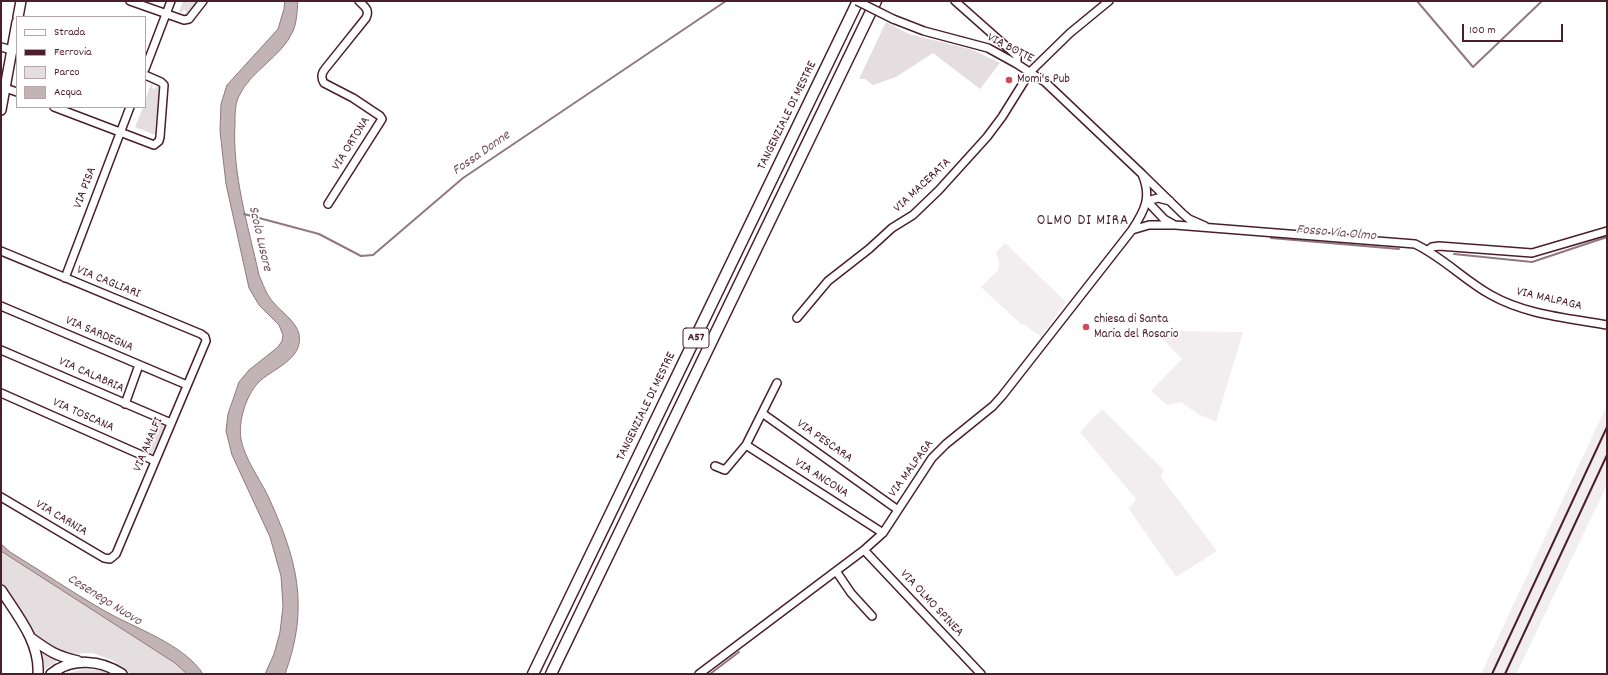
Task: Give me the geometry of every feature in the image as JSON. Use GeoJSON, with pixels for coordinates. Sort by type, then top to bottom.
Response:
{"type":"FeatureCollection","features":[{"type":"Feature","properties":{"kind":"highway","name":"TANGENZIALE DI MESTRE"},"geometry":{"type":"LineString","coordinates":[[533,674],[858,1]]}},
{"type":"Feature","properties":{"kind":"highway","name":"A57"},"geometry":{"type":"LineString","coordinates":[[551,674],[876,1]]}},
{"type":"Feature","properties":{"kind":"main road"},"geometry":{"type":"LineString","coordinates":[[18,16],[21,1]]}},
{"type":"Feature","properties":{"kind":"main road"},"geometry":{"type":"LineString","coordinates":[[1,110],[16,30]]}},
{"type":"Feature","properties":{"kind":"main road"},"geometry":{"type":"LineString","coordinates":[[1,590],[31,638],[37,658],[38,674]]}},
{"type":"Feature","properties":{"kind":"main road"},"geometry":{"type":"LineString","coordinates":[[31,638],[51,653],[60,657],[81,662],[102,664],[122,674]]}},
{"type":"Feature","properties":{"kind":"main road"},"geometry":{"type":"LineString","coordinates":[[51,674],[68,664],[81,662]]}},
{"type":"Feature","properties":{"kind":"street"},"geometry":{"type":"LineString","coordinates":[[130,1],[184,20],[189,19],[203,1]]}},
{"type":"Feature","properties":{"kind":"street"},"geometry":{"type":"LineString","coordinates":[[146,66],[171,1]]}},
{"type":"Feature","properties":{"kind":"street","name":"VIA ORTONA"},"geometry":{"type":"LineString","coordinates":[[328,204],[382,120],[380,116],[353,98],[324,83],[321,79],[322,73],[366,18],[368,10],[360,1]]}},
{"type":"Feature","properties":{"kind":"street","name":"VIA BOTTE"},"geometry":{"type":"LineString","coordinates":[[858,1],[893,20],[924,31],[988,48],[1030,72],[1044,82],[1142,174],[1148,192],[1147,201]]}},
{"type":"Feature","properties":{"kind":"street"},"geometry":{"type":"LineString","coordinates":[[955,1],[1018,56],[1017,64]]}},
{"type":"Feature","properties":{"kind":"street","name":"VIA MACERATA"},"geometry":{"type":"LineString","coordinates":[[797,318],[828,281],[869,249],[892,228],[913,216],[962,167],[999,122],[1030,72],[1108,1]]}},
{"type":"Feature","properties":{"kind":"street"},"geometry":{"type":"LineString","coordinates":[[1,47],[12,50]]}},
{"type":"Feature","properties":{"kind":"street"},"geometry":{"type":"LineString","coordinates":[[57,108],[154,145],[159,141],[164,85],[161,82],[146,75]]}},
{"type":"Feature","properties":{"kind":"street"},"geometry":{"type":"LineString","coordinates":[[5,88],[16,92]]}},
{"type":"Feature","properties":{"kind":"street","name":"VIA PISA"},"geometry":{"type":"LineString","coordinates":[[65,278],[130,108]]}},
{"type":"Feature","properties":{"kind":"street","name":"VIA MALPAGA"},"geometry":{"type":"LineString","coordinates":[[1142,174],[1189,219],[1209,227]]}},
{"type":"Feature","properties":{"kind":"street"},"geometry":{"type":"LineString","coordinates":[[1171,202],[1158,198],[1147,201],[1164,219],[1175,226]]}},
{"type":"Feature","properties":{"kind":"street","name":"VIA MALPAGA"},"geometry":{"type":"LineString","coordinates":[[699,674],[836,572],[883,533],[932,458],[946,444],[989,410],[1002,396],[1132,230],[1144,210],[1147,201]]}},
{"type":"Feature","properties":{"kind":"street","name":"VIA MALPAGA"},"geometry":{"type":"LineString","coordinates":[[1132,230],[1149,225],[1187,228],[1209,227],[1415,244],[1441,258],[1481,289],[1512,305],[1529,310],[1607,326]]}},
{"type":"Feature","properties":{"kind":"street","name":"VIA MALPAGA"},"geometry":{"type":"LineString","coordinates":[[1428,250],[1432,247],[1439,246],[1532,253],[1607,231]]}},
{"type":"Feature","properties":{"kind":"street","name":"VIA CAGLIARI"},"geometry":{"type":"LineString","coordinates":[[1,251],[194,331],[205,337]]}},
{"type":"Feature","properties":{"kind":"street","name":"VIA SARDEGNA"},"geometry":{"type":"LineString","coordinates":[[1,306],[187,385]]}},
{"type":"Feature","properties":{"kind":"street","name":"VIA AMALFI"},"geometry":{"type":"LineString","coordinates":[[110,559],[116,554],[204,345],[205,337]]}},
{"type":"Feature","properties":{"kind":"street","name":"VIA CALABRIA"},"geometry":{"type":"LineString","coordinates":[[1,350],[171,423]]}},
{"type":"Feature","properties":{"kind":"street"},"geometry":{"type":"LineString","coordinates":[[125,404],[139,365]]}},
{"type":"Feature","properties":{"kind":"street"},"geometry":{"type":"LineString","coordinates":[[715,466],[725,470],[746,445],[777,383]]}},
{"type":"Feature","properties":{"kind":"street","name":"VIA TOSCANA"},"geometry":{"type":"LineString","coordinates":[[1,393],[155,461]]}},
{"type":"Feature","properties":{"kind":"street","name":"VIA PESCARA"},"geometry":{"type":"LineString","coordinates":[[762,413],[898,510]]}},
{"type":"Feature","properties":{"kind":"street","name":"VIA ANCONA"},"geometry":{"type":"LineString","coordinates":[[746,445],[883,533]]}},
{"type":"Feature","properties":{"kind":"street","name":"VIA CARNIA"},"geometry":{"type":"LineString","coordinates":[[1,497],[104,558],[110,559]]}},
{"type":"Feature","properties":{"kind":"street","name":"VIA OLMO SPINEA"},"geometry":{"type":"LineString","coordinates":[[864,550],[981,674]]}},
{"type":"Feature","properties":{"kind":"street"},"geometry":{"type":"LineString","coordinates":[[836,572],[851,593],[872,616]]}},
{"type":"Feature","properties":{"kind":"shaded area"},"geometry":{"type":"Polygon","coordinates":[[[1005,243],[1066,302],[1041,336],[1024,324],[1022,325],[981,287],[998,270],[999,264],[996,252],[1005,243]]]}},
{"type":"Feature","properties":{"kind":"shaded area"},"geometry":{"type":"Polygon","coordinates":[[[1162,331],[1243,332],[1216,422],[1198,414],[1181,402],[1167,405],[1151,391],[1182,359],[1158,335],[1162,331]]]}},
{"type":"Feature","properties":{"kind":"shaded area"},"geometry":{"type":"Polygon","coordinates":[[[1607,405],[1607,485],[1516,674],[1481,674],[1607,405]]]}},
{"type":"Feature","properties":{"kind":"shaded area"},"geometry":{"type":"Polygon","coordinates":[[[1102,409],[1164,470],[1161,477],[1217,551],[1176,577],[1129,509],[1136,499],[1080,432],[1102,409]]]}},
{"type":"Feature","properties":{"kind":"green space"},"geometry":{"type":"Polygon","coordinates":[[[183,1],[198,1],[187,16],[185,15],[186,11],[183,10],[181,13],[179,12],[183,1]]]}},
{"type":"Feature","properties":{"kind":"green space"},"geometry":{"type":"Polygon","coordinates":[[[886,22],[909,34],[973,50],[1000,63],[980,89],[933,53],[896,77],[873,85],[865,79],[859,79],[886,22]]]}},
{"type":"Feature","properties":{"kind":"green space"},"geometry":{"type":"Polygon","coordinates":[[[151,84],[153,84],[152,88],[155,89],[156,86],[159,87],[155,135],[135,127],[143,108],[146,108],[146,98],[151,84]]]}},
{"type":"Feature","properties":{"kind":"green space"},"geometry":{"type":"Polygon","coordinates":[[[154,420],[162,424],[164,427],[153,453],[150,454],[141,450],[154,420]]]}},
{"type":"Feature","properties":{"kind":"green space"},"geometry":{"type":"Polygon","coordinates":[[[1,551],[175,663],[187,674],[131,674],[112,660],[93,653],[66,654],[54,649],[37,638],[1,582],[1,551]]]}},
{"type":"Feature","properties":{"kind":"green space"},"geometry":{"type":"Polygon","coordinates":[[[42,652],[56,659],[56,662],[44,670],[42,670],[42,652]]]}},
{"type":"Feature","properties":{"kind":"green space"},"geometry":{"type":"Polygon","coordinates":[[[84,669],[101,670],[109,674],[65,674],[84,669]]]}},
{"type":"Feature","properties":{"kind":"water"},"geometry":{"type":"Polygon","coordinates":[[[285,1],[298,1],[293,31],[282,48],[244,87],[238,99],[235,116],[235,142],[238,180],[259,275],[271,299],[276,306],[292,321],[299,334],[297,351],[292,357],[264,378],[254,388],[244,409],[240,432],[248,460],[267,494],[286,540],[297,582],[297,626],[293,649],[285,674],[265,674],[274,654],[280,632],[283,606],[281,576],[270,537],[232,455],[226,431],[228,414],[239,382],[249,370],[278,347],[282,341],[283,335],[279,325],[259,305],[249,288],[226,184],[220,131],[221,104],[227,85],[278,29],[285,1]]]}},
{"type":"Feature","properties":{"kind":"water"},"geometry":{"type":"Polygon","coordinates":[[[1,544],[10,552],[91,603],[115,617],[171,645],[195,663],[203,674],[187,674],[175,663],[1,551],[1,544]]]}},
{"type":"Feature","properties":{"kind":"waterway","name":"Fossa Donne"},"geometry":{"type":"LineString","coordinates":[[244,214],[319,234],[361,256],[373,255],[463,178],[726,1]]}},
{"type":"Feature","properties":{"kind":"waterway"},"geometry":{"type":"LineString","coordinates":[[1417,1],[1473,67],[1542,1]]}},
{"type":"Feature","properties":{"kind":"waterway","name":"Fosso Via Olmo"},"geometry":{"type":"LineString","coordinates":[[1454,254],[1532,262],[1607,237]]}},
{"type":"Feature","properties":{"kind":"waterway","name":"Fosso Via Olmo"},"geometry":{"type":"LineString","coordinates":[[1271,238],[1399,249]]}},
{"type":"Feature","properties":{"kind":"waterway","name":"Fosso Via Olmo"},"geometry":{"type":"LineString","coordinates":[[710,674],[739,652]]}},
{"type":"Feature","properties":{"kind":"railway"},"geometry":{"type":"LineString","coordinates":[[1492,674],[1607,427]]}},
{"type":"Feature","properties":{"kind":"railway"},"geometry":{"type":"LineString","coordinates":[[1505,674],[1607,455]]}},
{"type":"Feature","properties":{"kind":"place","name":"Momi's Pub"},"geometry":{"type":"Point","coordinates":[1009,80]}},
{"type":"Feature","properties":{"kind":"place","name":"chiesa di Santa Maria del Rosario"},"geometry":{"type":"Point","coordinates":[1086,327]}},
{"type":"Feature","properties":{"kind":"district","name":"OLMO DI MIRA"},"geometry":{"type":"Point","coordinates":[1083,222]}},
{"type":"Feature","properties":{"kind":"water label","name":"Scolo Lusore"},"geometry":{"type":"Point","coordinates":[259,239]}},
{"type":"Feature","properties":{"kind":"water label","name":"Cesenego Nuovo"},"geometry":{"type":"Point","coordinates":[104,601]}}]}
